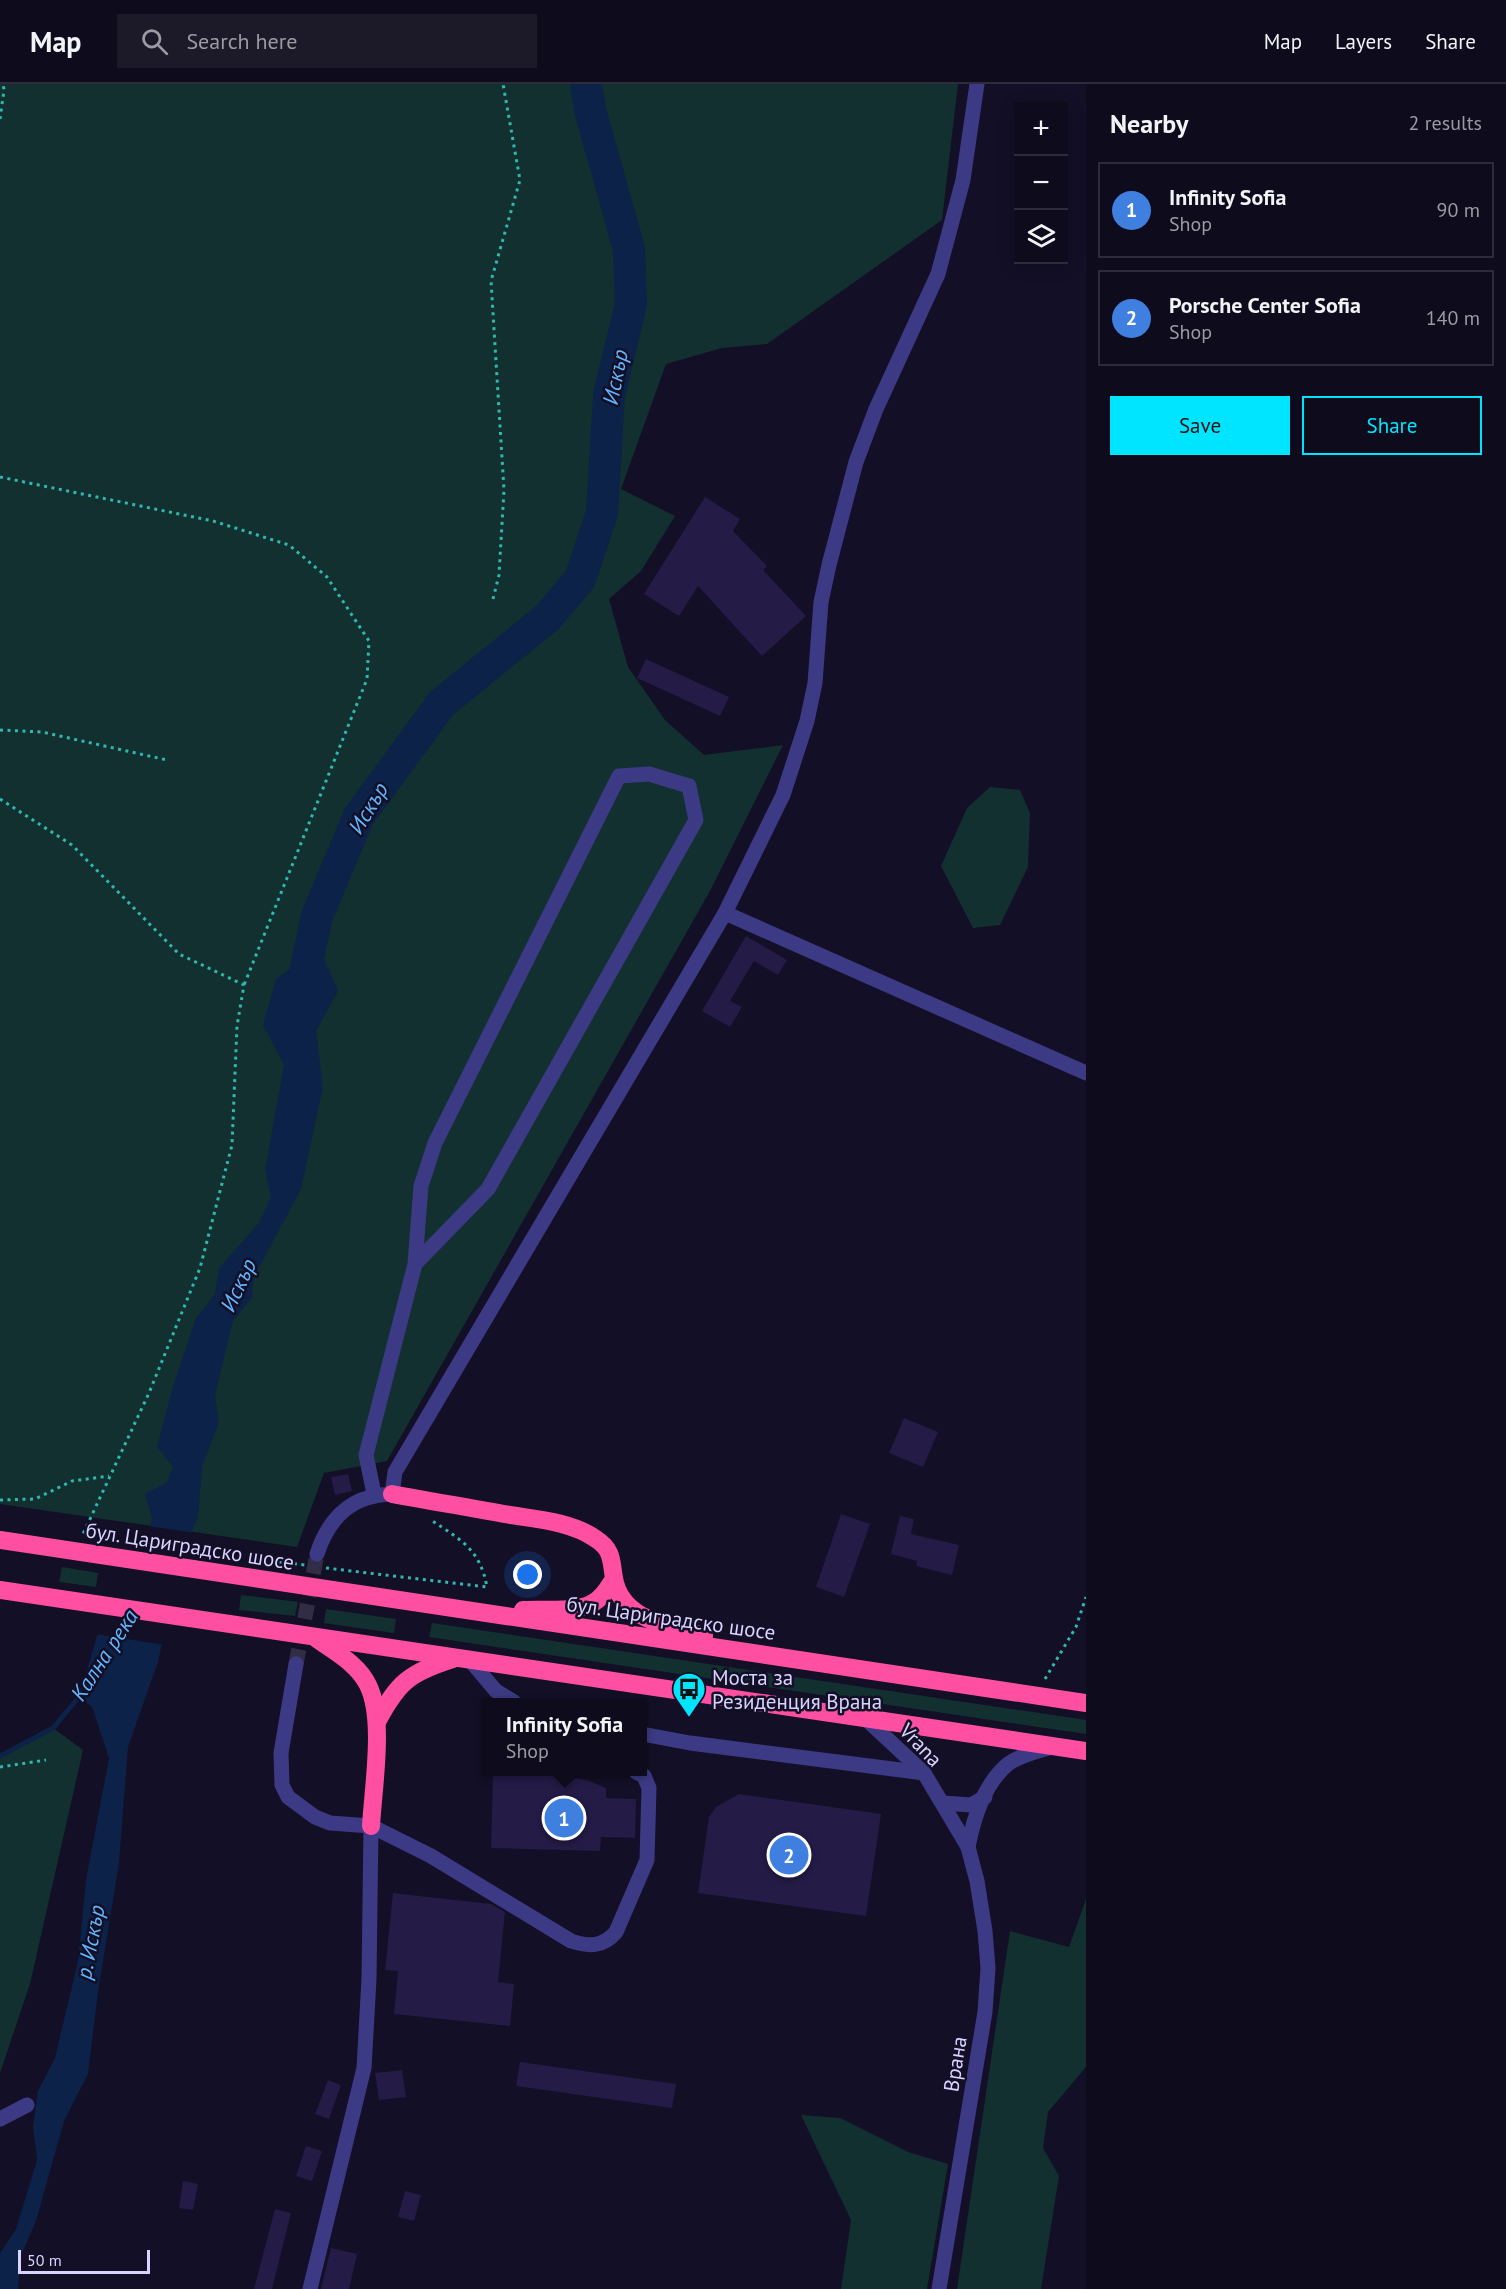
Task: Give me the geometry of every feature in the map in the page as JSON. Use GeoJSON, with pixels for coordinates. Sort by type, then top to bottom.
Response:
{"type":"FeatureCollection","features":[{"type":"Feature","properties":{"kind":"highway"},"geometry":{"type":"LineString","coordinates":[[383,1494],[554,1522],[584,1532],[605,1546],[612,1557],[614,1579],[628,1606],[644,1618],[769,1655]]}},
{"type":"Feature","properties":{"kind":"highway","name":"бул. Цариградско шосе"},"geometry":{"type":"LineString","coordinates":[[0,1540],[1086,1703]]}},
{"type":"Feature","properties":{"kind":"highway"},"geometry":{"type":"LineString","coordinates":[[481,1612],[580,1607],[600,1598],[614,1579]]}},
{"type":"Feature","properties":{"kind":"highway"},"geometry":{"type":"LineString","coordinates":[[0,1590],[237,1623],[1086,1751]]}},
{"type":"Feature","properties":{"kind":"highway"},"geometry":{"type":"LineString","coordinates":[[313,1636],[352,1664],[369,1686],[377,1722],[371,1826]]}},
{"type":"Feature","properties":{"kind":"highway"},"geometry":{"type":"LineString","coordinates":[[377,1722],[392,1694],[409,1678],[432,1666],[464,1658]]}},
{"type":"Feature","properties":{"kind":"street"},"geometry":{"type":"LineString","coordinates":[[317,1554],[322,1536],[337,1515],[354,1503],[383,1494],[725,913],[783,795],[797,754],[815,683],[822,602],[850,484],[876,409],[938,274],[963,180],[977,84]]}},
{"type":"Feature","properties":{"kind":"street"},"geometry":{"type":"LineString","coordinates":[[383,1494],[366,1455],[415,1264],[421,1186],[435,1143],[619,776],[649,774],[689,786],[696,820],[494,1179],[488,1189],[415,1264]]}},
{"type":"Feature","properties":{"kind":"street"},"geometry":{"type":"LineString","coordinates":[[725,913],[1086,1073]]}},
{"type":"Feature","properties":{"kind":"street"},"geometry":{"type":"LineString","coordinates":[[464,1658],[496,1691],[507,1698]]}},
{"type":"Feature","properties":{"kind":"street"},"geometry":{"type":"LineString","coordinates":[[296,1664],[282,1742],[282,1785],[288,1797],[300,1808],[330,1823],[371,1826],[430,1856],[571,1941],[586,1946],[598,1945],[609,1940],[616,1932],[647,1860],[649,1788],[644,1776]]}},
{"type":"Feature","properties":{"kind":"street","name":"Vrana"},"geometry":{"type":"LineString","coordinates":[[866,1719],[924,1773],[968,1847]]}},
{"type":"Feature","properties":{"kind":"street"},"geometry":{"type":"LineString","coordinates":[[647,1735],[690,1743],[924,1773]]}},
{"type":"Feature","properties":{"kind":"street"},"geometry":{"type":"LineString","coordinates":[[968,1847],[975,1814],[991,1785],[1009,1763],[1055,1746]]}},
{"type":"Feature","properties":{"kind":"street"},"geometry":{"type":"LineString","coordinates":[[943,1803],[970,1804],[985,1797]]}},
{"type":"Feature","properties":{"kind":"street"},"geometry":{"type":"LineString","coordinates":[[310,2289],[364,2068],[369,1979],[371,1826]]}},
{"type":"Feature","properties":{"kind":"street","name":"Врана"},"geometry":{"type":"LineString","coordinates":[[939,2289],[985,2012],[988,1968],[978,1881],[968,1847]]}},
{"type":"Feature","properties":{"kind":"street"},"geometry":{"type":"LineString","coordinates":[[0,2119],[27,2105]]}},
{"type":"Feature","properties":{"kind":"path"},"geometry":{"type":"LineString","coordinates":[[0,119],[3,84]]}},
{"type":"Feature","properties":{"kind":"path"},"geometry":{"type":"LineString","coordinates":[[494,599],[499,575],[504,490],[491,281],[520,180],[503,84]]}},
{"type":"Feature","properties":{"kind":"path"},"geometry":{"type":"LineString","coordinates":[[0,477],[213,521],[289,545],[327,577],[369,642],[367,678],[244,985],[237,1026],[232,1145],[200,1268],[149,1393],[83,1534]]}},
{"type":"Feature","properties":{"kind":"path"},"geometry":{"type":"LineString","coordinates":[[0,729],[42,732],[167,760]]}},
{"type":"Feature","properties":{"kind":"path"},"geometry":{"type":"LineString","coordinates":[[0,799],[72,845],[179,954],[244,985]]}},
{"type":"Feature","properties":{"kind":"path"},"geometry":{"type":"LineString","coordinates":[[0,1500],[35,1500],[72,1481],[109,1476]]}},
{"type":"Feature","properties":{"kind":"path"},"geometry":{"type":"LineString","coordinates":[[270,1561],[487,1587],[484,1569],[467,1544],[430,1519]]}},
{"type":"Feature","properties":{"kind":"path"},"geometry":{"type":"LineString","coordinates":[[1035,1696],[1076,1627],[1086,1597]]}},
{"type":"Feature","properties":{"kind":"path"},"geometry":{"type":"LineString","coordinates":[[0,1767],[46,1760]]}},
{"type":"Feature","properties":{"kind":"green space"},"geometry":{"type":"Polygon","coordinates":[[[0,84],[958,84],[942,220],[767,344],[722,348],[666,364],[621,489],[675,516],[641,571],[609,599],[628,667],[665,720],[704,755],[783,745],[710,891],[387,1461],[324,1473],[297,1547],[0,1504],[0,84]]]}},
{"type":"Feature","properties":{"kind":"green space"},"geometry":{"type":"Polygon","coordinates":[[[990,787],[1020,790],[1030,813],[1028,867],[1000,925],[973,928],[941,866],[967,808],[990,787]]]}},
{"type":"Feature","properties":{"kind":"green space"},"geometry":{"type":"Polygon","coordinates":[[[62,1567],[98,1573],[96,1587],[59,1582],[62,1567]]]}},
{"type":"Feature","properties":{"kind":"green space"},"geometry":{"type":"Polygon","coordinates":[[[241,1595],[298,1602],[295,1616],[239,1610],[241,1595]]]}},
{"type":"Feature","properties":{"kind":"green space"},"geometry":{"type":"Polygon","coordinates":[[[326,1609],[396,1619],[394,1633],[324,1623],[326,1609]]]}},
{"type":"Feature","properties":{"kind":"green space"},"geometry":{"type":"Polygon","coordinates":[[[432,1623],[1086,1720],[1086,1734],[429,1637],[432,1623]]]}},
{"type":"Feature","properties":{"kind":"green space"},"geometry":{"type":"Polygon","coordinates":[[[53,1728],[83,1750],[30,1984],[0,2073],[0,1756],[53,1728]]]}},
{"type":"Feature","properties":{"kind":"green space"},"geometry":{"type":"Polygon","coordinates":[[[1086,1899],[1086,2067],[1048,2112],[1043,2148],[1059,2176],[1041,2289],[957,2289],[1010,1931],[1069,1947],[1086,1899]]]}},
{"type":"Feature","properties":{"kind":"green space"},"geometry":{"type":"Polygon","coordinates":[[[801,2115],[840,2118],[908,2152],[948,2164],[927,2289],[841,2289],[851,2220],[801,2115]]]}},
{"type":"Feature","properties":{"kind":"water","name":"р. Искър"},"geometry":{"type":"Polygon","coordinates":[[[313,934],[338,991],[316,1031],[323,1087],[301,1189],[254,1277],[252,1297],[233,1321],[215,1395],[219,1423],[202,1466],[198,1518],[181,1554],[158,1662],[128,1747],[119,1863],[98,1992],[88,2074],[64,2121],[36,2221],[21,2255],[18,2289],[0,2289],[0,2253],[16,2229],[37,2160],[33,2126],[38,2091],[55,2058],[78,1961],[86,1880],[109,1758],[92,1707],[79,1697],[97,1636],[139,1577],[152,1518],[145,1494],[167,1482],[173,1467],[157,1447],[172,1390],[196,1318],[215,1294],[219,1268],[259,1223],[271,1197],[265,1170],[284,1065],[263,1025],[276,979],[297,964],[313,934]]]}},
{"type":"Feature","properties":{"kind":"pier"},"geometry":{"type":"Polygon","coordinates":[[[147,1526],[195,1533],[183,1555],[165,1645],[95,1634],[136,1576],[147,1526]]]}},
{"type":"Feature","properties":{"kind":"building"},"geometry":{"type":"Polygon","coordinates":[[[705,497],[740,519],[733,531],[767,566],[763,570],[806,616],[762,656],[698,586],[679,616],[644,594],[705,497]]]}},
{"type":"Feature","properties":{"kind":"building"},"geometry":{"type":"Polygon","coordinates":[[[646,659],[729,697],[720,716],[637,678],[646,659]]]}},
{"type":"Feature","properties":{"kind":"building"},"geometry":{"type":"Polygon","coordinates":[[[746,936],[787,960],[778,975],[754,961],[730,1001],[742,1007],[730,1027],[702,1011],[746,936]]]}},
{"type":"Feature","properties":{"kind":"building"},"geometry":{"type":"Polygon","coordinates":[[[904,1418],[938,1432],[923,1467],[889,1453],[904,1418]]]}},
{"type":"Feature","properties":{"kind":"building"},"geometry":{"type":"Polygon","coordinates":[[[348,1474],[352,1491],[335,1495],[331,1477],[348,1474]]]}},
{"type":"Feature","properties":{"kind":"building"},"geometry":{"type":"Polygon","coordinates":[[[841,1514],[870,1524],[844,1597],[816,1587],[841,1514]]]}},
{"type":"Feature","properties":{"kind":"building"},"geometry":{"type":"Polygon","coordinates":[[[900,1516],[914,1519],[911,1534],[959,1545],[952,1575],[916,1566],[917,1561],[891,1554],[900,1516]]]}},
{"type":"Feature","properties":{"kind":"building"},"geometry":{"type":"Polygon","coordinates":[[[493,1776],[559,1776],[587,1780],[606,1788],[606,1798],[636,1799],[635,1838],[601,1837],[600,1851],[491,1848],[493,1776]]]}},
{"type":"Feature","properties":{"kind":"building"},"geometry":{"type":"Polygon","coordinates":[[[739,1794],[881,1814],[866,1916],[698,1893],[709,1817],[716,1807],[739,1794]]]}},
{"type":"Feature","properties":{"kind":"building"},"geometry":{"type":"Polygon","coordinates":[[[393,1893],[491,1904],[505,1912],[498,1982],[514,1984],[510,2026],[394,2014],[398,1971],[385,1970],[393,1893]]]}},
{"type":"Feature","properties":{"kind":"building"},"geometry":{"type":"Polygon","coordinates":[[[520,2062],[676,2084],[672,2108],[516,2086],[520,2062]]]}},
{"type":"Feature","properties":{"kind":"building"},"geometry":{"type":"Polygon","coordinates":[[[402,2070],[406,2097],[379,2100],[375,2073],[402,2070]]]}},
{"type":"Feature","properties":{"kind":"building"},"geometry":{"type":"Polygon","coordinates":[[[328,2080],[341,2085],[329,2119],[315,2114],[328,2080]]]}},
{"type":"Feature","properties":{"kind":"building"},"geometry":{"type":"Polygon","coordinates":[[[306,2146],[322,2151],[312,2181],[296,2176],[306,2146]]]}},
{"type":"Feature","properties":{"kind":"building"},"geometry":{"type":"Polygon","coordinates":[[[183,2181],[198,2184],[193,2210],[179,2208],[183,2181]]]}},
{"type":"Feature","properties":{"kind":"building"},"geometry":{"type":"Polygon","coordinates":[[[405,2191],[421,2195],[414,2221],[398,2217],[405,2191]]]}},
{"type":"Feature","properties":{"kind":"building"},"geometry":{"type":"Polygon","coordinates":[[[275,2209],[291,2213],[272,2289],[254,2289],[275,2209]]]}},
{"type":"Feature","properties":{"kind":"building"},"geometry":{"type":"Polygon","coordinates":[[[331,2248],[357,2254],[349,2289],[321,2289],[331,2248]]]}},
{"type":"Feature","properties":{"kind":"waterway","name":"Искър"},"geometry":{"type":"LineString","coordinates":[[304,977],[317,916],[359,816],[442,703],[548,617],[580,579],[602,513],[609,395],[631,304],[629,249],[590,110],[586,84]]}},
{"type":"Feature","properties":{"kind":"waterway","name":"Кална река"},"geometry":{"type":"LineString","coordinates":[[0,1756],[53,1728],[83,1692]]}},
{"type":"Feature","properties":{"kind":"tunnel"},"geometry":{"type":"LineString","coordinates":[[296,1664],[317,1554]]}},
{"type":"Feature","properties":{"kind":"place","name":"Моста за Резиденция Врана"},"geometry":{"type":"Point","coordinates":[689,1718]}},
{"type":"Feature","properties":{"kind":"place","name":"Infinity Sofia"},"geometry":{"type":"Point","coordinates":[564,1818]}},
{"type":"Feature","properties":{"kind":"place","name":"Porsche Center Sofia"},"geometry":{"type":"Point","coordinates":[789,1855]}}]}
